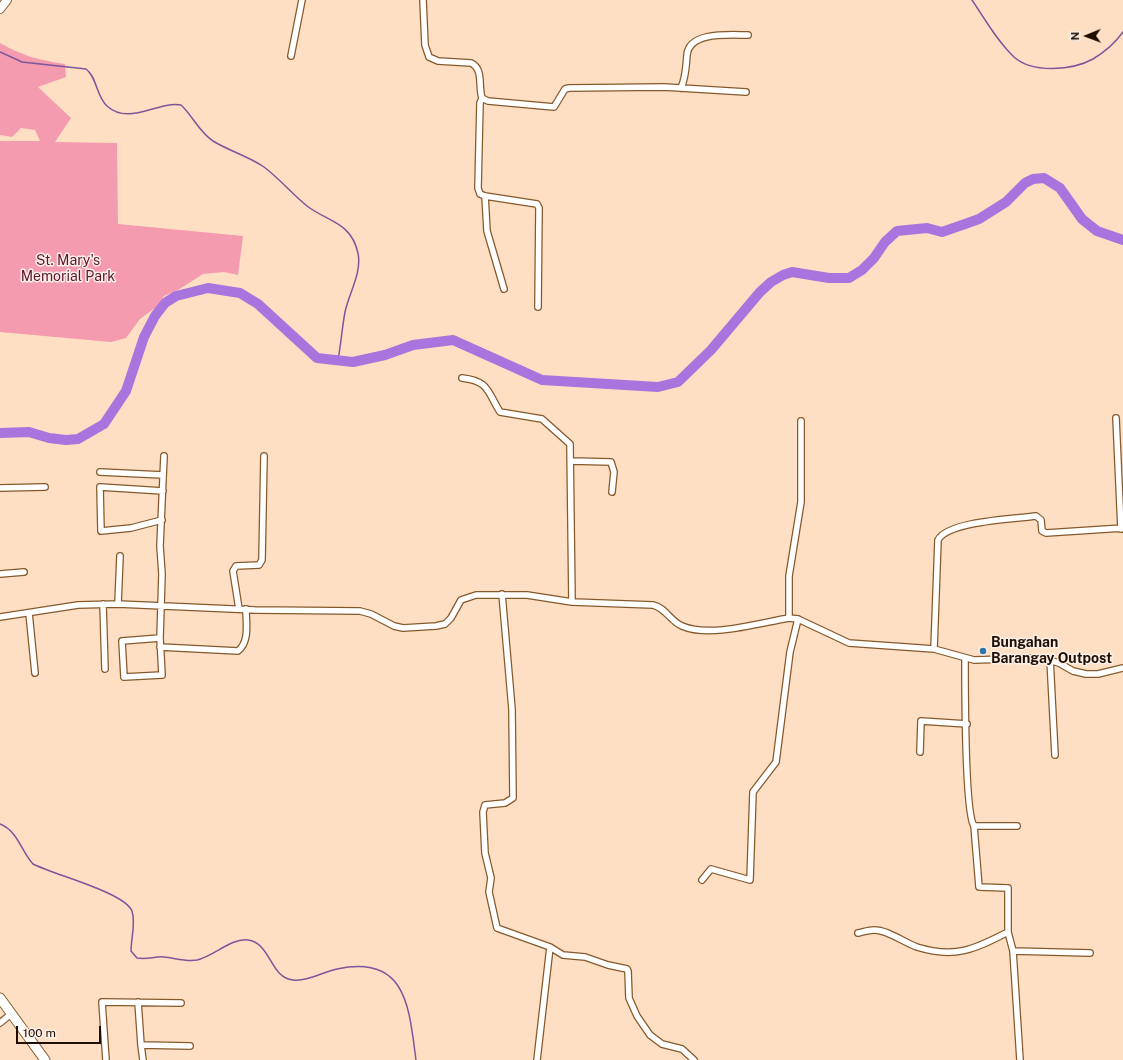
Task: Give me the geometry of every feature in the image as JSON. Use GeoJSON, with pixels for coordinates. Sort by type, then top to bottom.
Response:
{"type":"FeatureCollection","features":[{"type":"Feature","properties":{"kind":"main road"},"geometry":{"type":"LineString","coordinates":[[0,9],[7,0]]}},
{"type":"Feature","properties":{"kind":"main road"},"geometry":{"type":"LineString","coordinates":[[0,998],[45,1060]]}},
{"type":"Feature","properties":{"kind":"street"},"geometry":{"type":"LineString","coordinates":[[291,56],[302,0]]}},
{"type":"Feature","properties":{"kind":"street"},"geometry":{"type":"LineString","coordinates":[[423,0],[425,45],[429,57],[438,61],[471,63],[476,65],[478,69],[482,98],[480,103],[478,188],[480,194],[537,204],[539,208],[538,307]]}},
{"type":"Feature","properties":{"kind":"street"},"geometry":{"type":"LineString","coordinates":[[681,88],[686,72],[689,46],[695,40],[723,35],[748,35]]}},
{"type":"Feature","properties":{"kind":"street"},"geometry":{"type":"LineString","coordinates":[[482,98],[488,101],[554,107],[565,89],[569,88],[681,88],[746,92]]}},
{"type":"Feature","properties":{"kind":"street"},"geometry":{"type":"LineString","coordinates":[[485,196],[486,231],[504,289]]}},
{"type":"Feature","properties":{"kind":"street"},"geometry":{"type":"LineString","coordinates":[[462,378],[477,380],[484,384],[500,412],[542,419],[570,444],[572,602]]}},
{"type":"Feature","properties":{"kind":"street"},"geometry":{"type":"LineString","coordinates":[[934,649],[938,540],[946,531],[963,525],[1036,516],[1041,520],[1042,531],[1046,533],[1122,528],[1116,418]]}},
{"type":"Feature","properties":{"kind":"street"},"geometry":{"type":"LineString","coordinates":[[789,618],[789,576],[801,502],[801,421]]}},
{"type":"Feature","properties":{"kind":"street"},"geometry":{"type":"LineString","coordinates":[[160,638],[122,641],[122,675],[162,675],[160,638],[162,574],[160,546],[164,456]]}},
{"type":"Feature","properties":{"kind":"street"},"geometry":{"type":"LineString","coordinates":[[239,609],[233,571],[236,566],[259,565],[262,560],[264,456]]}},
{"type":"Feature","properties":{"kind":"street"},"geometry":{"type":"LineString","coordinates":[[571,461],[611,462],[614,472],[612,492]]}},
{"type":"Feature","properties":{"kind":"street"},"geometry":{"type":"LineString","coordinates":[[100,472],[163,475]]}},
{"type":"Feature","properties":{"kind":"street"},"geometry":{"type":"LineString","coordinates":[[0,488],[45,487]]}},
{"type":"Feature","properties":{"kind":"street"},"geometry":{"type":"LineString","coordinates":[[162,520],[131,528],[101,531],[100,487],[163,491]]}},
{"type":"Feature","properties":{"kind":"street"},"geometry":{"type":"LineString","coordinates":[[118,604],[120,556]]}},
{"type":"Feature","properties":{"kind":"street"},"geometry":{"type":"LineString","coordinates":[[0,574],[24,572]]}},
{"type":"Feature","properties":{"kind":"street"},"geometry":{"type":"LineString","coordinates":[[502,594],[512,709],[513,798],[505,803],[485,805],[483,812],[485,853],[491,878],[490,892],[496,928],[550,947],[563,955],[585,957],[608,965],[627,969],[630,998],[636,1016],[650,1035],[662,1044],[682,1049],[694,1060]]}},
{"type":"Feature","properties":{"kind":"street"},"geometry":{"type":"LineString","coordinates":[[0,617],[103,604],[161,605],[239,609],[360,611],[371,614],[399,628],[436,626],[448,621],[458,604],[469,596],[502,594],[527,595],[572,602],[653,605],[663,609],[681,626],[700,630],[725,629],[789,618],[798,619],[849,643],[934,649],[974,660],[1050,659],[1073,671],[1086,674],[1098,674],[1123,668]]}},
{"type":"Feature","properties":{"kind":"street"},"geometry":{"type":"LineString","coordinates":[[103,604],[105,668]]}},
{"type":"Feature","properties":{"kind":"street"},"geometry":{"type":"LineString","coordinates":[[160,647],[238,651],[242,647],[246,638],[246,609]]}},
{"type":"Feature","properties":{"kind":"street"},"geometry":{"type":"LineString","coordinates":[[29,613],[35,673]]}},
{"type":"Feature","properties":{"kind":"street"},"geometry":{"type":"LineString","coordinates":[[702,880],[711,869],[750,880],[754,792],[776,762],[790,652],[798,619]]}},
{"type":"Feature","properties":{"kind":"street"},"geometry":{"type":"LineString","coordinates":[[965,658],[969,795],[971,822],[974,826],[979,887],[1008,888],[1008,932],[1013,951],[1020,1060]]}},
{"type":"Feature","properties":{"kind":"street"},"geometry":{"type":"LineString","coordinates":[[1050,659],[1055,755]]}},
{"type":"Feature","properties":{"kind":"street"},"geometry":{"type":"LineString","coordinates":[[920,752],[921,721],[967,724]]}},
{"type":"Feature","properties":{"kind":"street"},"geometry":{"type":"LineString","coordinates":[[974,826],[1017,826]]}},
{"type":"Feature","properties":{"kind":"street"},"geometry":{"type":"LineString","coordinates":[[858,933],[874,930],[883,932],[916,947],[940,951],[959,952],[971,950],[1008,932]]}},
{"type":"Feature","properties":{"kind":"street"},"geometry":{"type":"LineString","coordinates":[[537,1060],[550,947]]}},
{"type":"Feature","properties":{"kind":"street"},"geometry":{"type":"LineString","coordinates":[[1013,951],[1090,953]]}},
{"type":"Feature","properties":{"kind":"street"},"geometry":{"type":"LineString","coordinates":[[106,1060],[102,1002],[181,1003]]}},
{"type":"Feature","properties":{"kind":"street"},"geometry":{"type":"LineString","coordinates":[[138,1002],[143,1060]]}},
{"type":"Feature","properties":{"kind":"street"},"geometry":{"type":"LineString","coordinates":[[0,1023],[11,1014]]}},
{"type":"Feature","properties":{"kind":"street"},"geometry":{"type":"LineString","coordinates":[[141,1045],[190,1046]]}},
{"type":"Feature","properties":{"kind":"green space","name":"St. Mary's Memorial Park"},"geometry":{"type":"Polygon","coordinates":[[[0,43],[31,57],[65,64],[66,77],[38,87],[71,118],[55,142],[117,143],[118,224],[243,236],[238,275],[224,272],[203,274],[178,290],[164,296],[155,308],[140,319],[126,338],[111,342],[0,332],[0,141],[40,141],[35,130],[21,128],[12,137],[0,135],[0,43]]]}},
{"type":"Feature","properties":{"kind":"waterway"},"geometry":{"type":"LineString","coordinates":[[972,0],[1008,51],[1014,57],[1032,66],[1042,68],[1064,68],[1085,63],[1106,50],[1123,32]]}},
{"type":"Feature","properties":{"kind":"waterway"},"geometry":{"type":"LineString","coordinates":[[0,52],[22,62],[86,69],[90,72],[103,102],[116,112],[124,114],[134,113],[143,112],[162,106],[181,105],[200,129],[213,141],[264,167],[307,206],[344,229],[355,243],[359,260],[357,275],[345,312],[338,360]]}},
{"type":"Feature","properties":{"kind":"waterway"},"geometry":{"type":"LineString","coordinates":[[0,433],[29,432],[49,438],[66,440],[78,439],[104,424],[126,391],[144,337],[155,316],[165,303],[176,296],[208,288],[240,293],[258,304],[317,358],[353,362],[385,355],[413,345],[453,340],[542,380],[658,387],[678,382],[711,350],[760,292],[771,282],[783,275],[792,272],[829,278],[849,278],[862,270],[874,258],[885,242],[897,231],[927,228],[942,232],[979,219],[1006,202],[1025,183],[1033,179],[1044,178],[1060,188],[1082,219],[1097,231],[1123,240]]}},
{"type":"Feature","properties":{"kind":"waterway"},"geometry":{"type":"LineString","coordinates":[[0,824],[11,831],[33,864],[87,884],[116,897],[126,904],[132,911],[133,926],[131,951],[137,958],[144,959],[168,957],[185,960],[197,960],[210,955],[229,944],[242,940],[248,940],[256,942],[262,947],[275,967],[285,978],[303,980],[332,970],[360,966],[378,970],[391,977],[400,989],[406,1004],[411,1022],[416,1060]]}},
{"type":"Feature","properties":{"kind":"place","name":"Bungahan Barangay Outpost"},"geometry":{"type":"Point","coordinates":[983,651]}}]}
